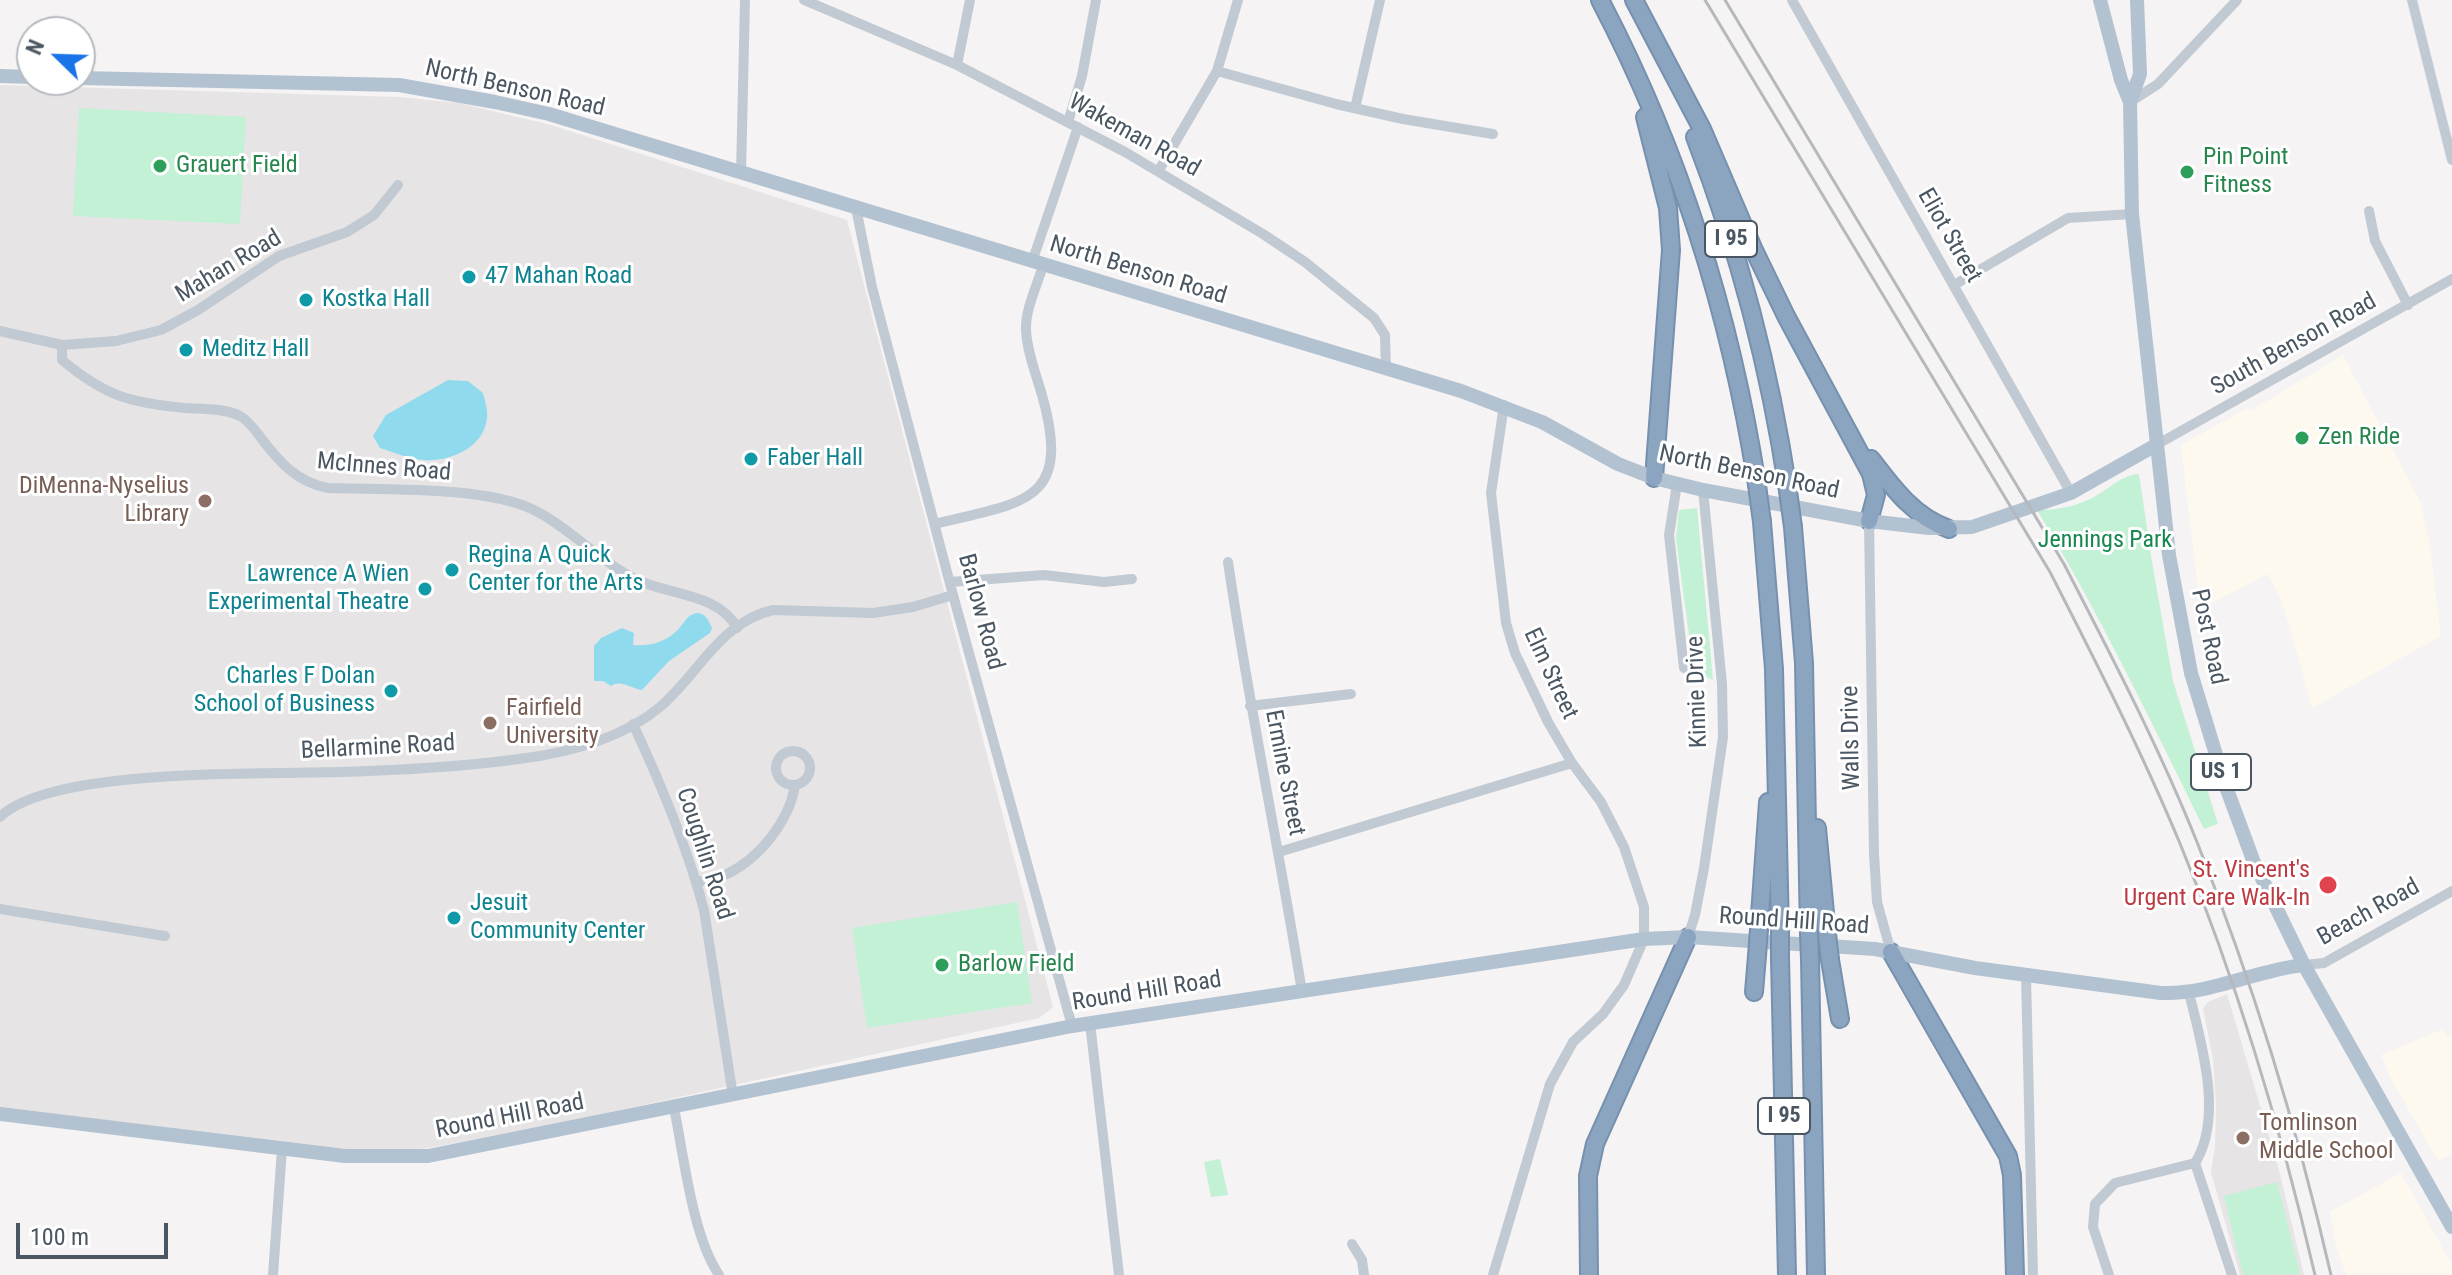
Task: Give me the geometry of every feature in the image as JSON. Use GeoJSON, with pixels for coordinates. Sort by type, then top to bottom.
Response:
{"type":"FeatureCollection","features":[{"type":"Feature","properties":{"kind":"highway","name":"I 95"},"geometry":{"type":"LineString","coordinates":[[1600,0],[1676,171],[1710,274],[1738,380],[1757,485],[1770,596],[1775,705],[1787,1275]]}},
{"type":"Feature","properties":{"kind":"highway","name":"I 95"},"geometry":{"type":"LineString","coordinates":[[1634,0],[1680,101],[1727,227],[1761,348],[1788,491],[1802,627],[1805,701],[1816,1275]]}},
{"type":"Feature","properties":{"kind":"highway"},"geometry":{"type":"LineString","coordinates":[[1634,0],[1702,129],[1769,282],[1874,481],[1876,495],[1869,521]]}},
{"type":"Feature","properties":{"kind":"highway"},"geometry":{"type":"LineString","coordinates":[[1633,69],[1663,185],[1670,230],[1668,313],[1654,478]]}},
{"type":"Feature","properties":{"kind":"highway"},"geometry":{"type":"LineString","coordinates":[[1839,413],[1862,448],[1904,499],[1927,520],[1949,529]]}},
{"type":"Feature","properties":{"kind":"highway"},"geometry":{"type":"LineString","coordinates":[[1805,701],[1827,934],[1840,1019]]}},
{"type":"Feature","properties":{"kind":"highway"},"geometry":{"type":"LineString","coordinates":[[1754,992],[1775,705]]}},
{"type":"Feature","properties":{"kind":"highway"},"geometry":{"type":"LineString","coordinates":[[1589,1275],[1588,1176],[1595,1144],[1688,937]]}},
{"type":"Feature","properties":{"kind":"highway"},"geometry":{"type":"LineString","coordinates":[[1891,952],[2008,1156],[2012,1175],[2015,1275]]}},
{"type":"Feature","properties":{"kind":"main road","name":"US 1"},"geometry":{"type":"LineString","coordinates":[[2100,0],[2121,80],[2130,102]]}},
{"type":"Feature","properties":{"kind":"main road","name":"Post Road"},"geometry":{"type":"LineString","coordinates":[[2137,0],[2140,74],[2130,102],[2132,214],[2169,555],[2191,673],[2239,827],[2304,965],[2452,1227]]}},
{"type":"Feature","properties":{"kind":"main road","name":"North Benson Road"},"geometry":{"type":"LineString","coordinates":[[96,78],[399,85],[549,114],[1504,405],[1618,464],[1654,478],[1869,521],[1949,529],[1972,527],[2071,493],[2156,445]]}},
{"type":"Feature","properties":{"kind":"main road","name":"Round Hill Road"},"geometry":{"type":"LineString","coordinates":[[0,1114],[345,1156],[428,1156],[1072,1026],[1644,939],[1688,937],[1891,952],[1942,963],[2145,992],[2189,993],[2281,968],[2304,965]]}},
{"type":"Feature","properties":{"kind":"street"},"geometry":{"type":"LineString","coordinates":[[741,173],[745,0]]}},
{"type":"Feature","properties":{"kind":"street","name":"Wakeman Road"},"geometry":{"type":"LineString","coordinates":[[804,0],[957,65],[1073,125],[1159,170],[1305,262],[1374,318],[1385,335],[1386,370]]}},
{"type":"Feature","properties":{"kind":"street"},"geometry":{"type":"LineString","coordinates":[[957,65],[970,0]]}},
{"type":"Feature","properties":{"kind":"street"},"geometry":{"type":"LineString","coordinates":[[935,524],[1016,504],[1036,490],[1048,472],[1053,450],[1050,425],[1028,345],[1026,326],[1038,263],[1073,125],[1096,0]]}},
{"type":"Feature","properties":{"kind":"street"},"geometry":{"type":"LineString","coordinates":[[1159,170],[1217,71],[1238,0]]}},
{"type":"Feature","properties":{"kind":"street"},"geometry":{"type":"LineString","coordinates":[[1355,108],[1380,0]]}},
{"type":"Feature","properties":{"kind":"street","name":"Eliot Street"},"geometry":{"type":"LineString","coordinates":[[1792,0],[2071,493]]}},
{"type":"Feature","properties":{"kind":"street"},"geometry":{"type":"LineString","coordinates":[[2130,102],[2158,84],[2237,0]]}},
{"type":"Feature","properties":{"kind":"street"},"geometry":{"type":"LineString","coordinates":[[2412,0],[2449,128],[2452,160]]}},
{"type":"Feature","properties":{"kind":"street"},"geometry":{"type":"LineString","coordinates":[[1217,71],[1403,119],[1493,134]]}},
{"type":"Feature","properties":{"kind":"street","name":"Mahan Road"},"geometry":{"type":"LineString","coordinates":[[62,345],[116,341],[161,330],[198,310],[279,256],[347,232],[374,215],[398,185]]}},
{"type":"Feature","properties":{"kind":"street","name":"Barlow Road"},"geometry":{"type":"LineString","coordinates":[[856,208],[872,287],[953,595],[1072,1026]]}},
{"type":"Feature","properties":{"kind":"street"},"geometry":{"type":"LineString","coordinates":[[2369,211],[2375,241],[2408,305]]}},
{"type":"Feature","properties":{"kind":"street"},"geometry":{"type":"LineString","coordinates":[[1954,285],[2068,218],[2132,214]]}},
{"type":"Feature","properties":{"kind":"street","name":"South Benson Road"},"geometry":{"type":"LineString","coordinates":[[2156,445],[2452,279]]}},
{"type":"Feature","properties":{"kind":"street"},"geometry":{"type":"LineString","coordinates":[[0,331],[62,345]]}},
{"type":"Feature","properties":{"kind":"street","name":"McInnes Road"},"geometry":{"type":"LineString","coordinates":[[62,345],[62,360],[78,374],[115,396],[131,402],[221,411],[244,418],[293,474],[311,485],[481,496],[513,502],[555,523],[635,579],[711,604],[725,612],[737,628]]}},
{"type":"Feature","properties":{"kind":"street","name":"Elm Street"},"geometry":{"type":"LineString","coordinates":[[1504,405],[1491,493],[1506,623],[1515,653],[1572,763],[1601,802],[1624,847],[1644,907],[1644,939]]}},
{"type":"Feature","properties":{"kind":"street"},"geometry":{"type":"LineString","coordinates":[[1677,484],[1669,535],[1684,668]]}},
{"type":"Feature","properties":{"kind":"street","name":"Kinnie Drive"},"geometry":{"type":"LineString","coordinates":[[1688,937],[1704,868],[1723,737],[1722,684],[1703,490]]}},
{"type":"Feature","properties":{"kind":"street","name":"Walls Drive"},"geometry":{"type":"LineString","coordinates":[[1869,521],[1874,854],[1877,902],[1891,952]]}},
{"type":"Feature","properties":{"kind":"street","name":"Ermine Street"},"geometry":{"type":"LineString","coordinates":[[1228,562],[1250,706],[1279,852],[1302,992]]}},
{"type":"Feature","properties":{"kind":"street"},"geometry":{"type":"LineString","coordinates":[[950,582],[1044,575],[1104,582],[1132,579]]}},
{"type":"Feature","properties":{"kind":"street","name":"Bellarmine Road"},"geometry":{"type":"LineString","coordinates":[[0,817],[33,796],[99,784],[176,777],[368,771],[519,759],[595,742],[633,724],[662,705],[715,643],[762,612],[873,613],[913,607],[953,595]]}},
{"type":"Feature","properties":{"kind":"street"},"geometry":{"type":"LineString","coordinates":[[1250,706],[1351,694]]}},
{"type":"Feature","properties":{"kind":"street","name":"Coughlin Road"},"geometry":{"type":"LineString","coordinates":[[633,724],[697,882],[710,938],[733,1096]]}},
{"type":"Feature","properties":{"kind":"street"},"geometry":{"type":"LineString","coordinates":[[1279,852],[1572,763]]}},
{"type":"Feature","properties":{"kind":"street"},"geometry":{"type":"LineString","coordinates":[[697,882],[723,876],[758,852],[781,822],[795,786]]}},
{"type":"Feature","properties":{"kind":"street","name":"Beach Road"},"geometry":{"type":"LineString","coordinates":[[2304,965],[2324,963],[2452,891]]}},
{"type":"Feature","properties":{"kind":"street"},"geometry":{"type":"LineString","coordinates":[[0,909],[165,936]]}},
{"type":"Feature","properties":{"kind":"street"},"geometry":{"type":"LineString","coordinates":[[1493,1275],[1550,1084],[1573,1042],[1603,1014],[1624,985],[1644,939]]}},
{"type":"Feature","properties":{"kind":"street"},"geometry":{"type":"LineString","coordinates":[[2026,975],[2033,1275]]}},
{"type":"Feature","properties":{"kind":"street"},"geometry":{"type":"LineString","coordinates":[[2109,1275],[2093,1227],[2095,1204],[2115,1183],[2195,1163],[2205,1148],[2208,1128],[2206,1060],[2189,993]]}},
{"type":"Feature","properties":{"kind":"street"},"geometry":{"type":"LineString","coordinates":[[1090,1023],[1119,1275]]}},
{"type":"Feature","properties":{"kind":"street"},"geometry":{"type":"LineString","coordinates":[[674,1108],[698,1220],[706,1248],[719,1275]]}},
{"type":"Feature","properties":{"kind":"street"},"geometry":{"type":"LineString","coordinates":[[273,1275],[282,1149]]}},
{"type":"Feature","properties":{"kind":"street"},"geometry":{"type":"LineString","coordinates":[[2195,1163],[2232,1275]]}},
{"type":"Feature","properties":{"kind":"street"},"geometry":{"type":"LineString","coordinates":[[1352,1244],[1362,1260],[1364,1275]]}},
{"type":"Feature","properties":{"kind":"shaded area","name":"Fairfield University"},"geometry":{"type":"Polygon","coordinates":[[[0,85],[16,85],[16,96],[96,96],[96,88],[398,97],[459,103],[551,125],[847,220],[1053,1007],[1039,1018],[534,1129],[422,1149],[309,1149],[0,1107],[0,85]]]}},
{"type":"Feature","properties":{"kind":"shaded area"},"geometry":{"type":"Polygon","coordinates":[[[2343,355],[2420,501],[2430,545],[2441,636],[2312,708],[2290,628],[2268,574],[2200,609],[2181,445],[2248,408],[2250,411],[2343,355]]]}},
{"type":"Feature","properties":{"kind":"shaded area","name":"Tomlinson Middle School"},"geometry":{"type":"Polygon","coordinates":[[[2227,994],[2279,1170],[2304,1275],[2240,1275],[2211,1172],[2216,1105],[2213,1059],[2203,1009],[2208,1002],[2227,994]]]}},
{"type":"Feature","properties":{"kind":"shaded area"},"geometry":{"type":"Polygon","coordinates":[[[2443,1029],[2447,1037],[2452,1034],[2452,1153],[2438,1161],[2390,1077],[2381,1055],[2443,1029]]]}},
{"type":"Feature","properties":{"kind":"shaded area"},"geometry":{"type":"Polygon","coordinates":[[[2401,1173],[2452,1265],[2452,1275],[2346,1275],[2336,1247],[2330,1212],[2401,1173]]]}},
{"type":"Feature","properties":{"kind":"green space","name":"Grauert Field"},"geometry":{"type":"Polygon","coordinates":[[[79,108],[246,117],[240,224],[73,216],[79,108]]]}},
{"type":"Feature","properties":{"kind":"green space","name":"Jennings Park"},"geometry":{"type":"Polygon","coordinates":[[[2139,474],[2173,681],[2218,824],[2204,829],[2103,628],[2037,510],[2077,504],[2122,479],[2139,474]]]}},
{"type":"Feature","properties":{"kind":"green space"},"geometry":{"type":"Polygon","coordinates":[[[1697,508],[1713,680],[1694,672],[1676,539],[1679,510],[1697,508]]]}},
{"type":"Feature","properties":{"kind":"green space","name":"Barlow Field"},"geometry":{"type":"Polygon","coordinates":[[[1017,902],[1032,1003],[867,1028],[852,928],[1017,902]]]}},
{"type":"Feature","properties":{"kind":"green space"},"geometry":{"type":"Polygon","coordinates":[[[1220,1159],[1228,1195],[1211,1197],[1204,1162],[1220,1159]]]}},
{"type":"Feature","properties":{"kind":"green space"},"geometry":{"type":"Polygon","coordinates":[[[2277,1182],[2300,1274],[2243,1275],[2224,1196],[2277,1182]]]}},
{"type":"Feature","properties":{"kind":"water"},"geometry":{"type":"Polygon","coordinates":[[[448,380],[468,381],[483,393],[487,418],[480,438],[473,445],[454,456],[433,460],[412,458],[380,448],[373,436],[386,415],[448,380]]]}},
{"type":"Feature","properties":{"kind":"water"},"geometry":{"type":"Polygon","coordinates":[[[696,613],[706,618],[712,628],[710,633],[669,661],[642,690],[594,681],[594,646],[601,638],[622,628],[634,633],[633,645],[653,644],[671,636],[696,613]]]}},
{"type":"Feature","properties":{"kind":"railway"},"geometry":{"type":"LineString","coordinates":[[1705,0],[2050,572],[2135,742],[2202,898],[2239,1004],[2273,1112],[2315,1275]]}},
{"type":"Feature","properties":{"kind":"railway"},"geometry":{"type":"LineString","coordinates":[[1725,0],[2064,564],[2151,736],[2197,842],[2255,1002],[2304,1165],[2331,1275]]}},
{"type":"Feature","properties":{"kind":"place","name":"Grauert Field"},"geometry":{"type":"Point","coordinates":[160,166]}},
{"type":"Feature","properties":{"kind":"place","name":"Pin Point Fitness"},"geometry":{"type":"Point","coordinates":[2187,172]}},
{"type":"Feature","properties":{"kind":"place","name":"47 Mahan Road"},"geometry":{"type":"Point","coordinates":[469,277]}},
{"type":"Feature","properties":{"kind":"place","name":"Kostka Hall"},"geometry":{"type":"Point","coordinates":[306,300]}},
{"type":"Feature","properties":{"kind":"place","name":"Meditz Hall"},"geometry":{"type":"Point","coordinates":[186,350]}},
{"type":"Feature","properties":{"kind":"place","name":"Zen Ride"},"geometry":{"type":"Point","coordinates":[2302,438]}},
{"type":"Feature","properties":{"kind":"place","name":"Faber Hall"},"geometry":{"type":"Point","coordinates":[751,459]}},
{"type":"Feature","properties":{"kind":"place","name":"DiMenna-Nyselius Library"},"geometry":{"type":"Point","coordinates":[205,501]}},
{"type":"Feature","properties":{"kind":"place","name":"Regina A Quick Center for the Arts"},"geometry":{"type":"Point","coordinates":[452,570]}},
{"type":"Feature","properties":{"kind":"place","name":"Lawrence A Wien Experimental Theatre"},"geometry":{"type":"Point","coordinates":[425,589]}},
{"type":"Feature","properties":{"kind":"place","name":"Charles F Dolan School of Business"},"geometry":{"type":"Point","coordinates":[391,691]}},
{"type":"Feature","properties":{"kind":"place","name":"Fairfield University"},"geometry":{"type":"Point","coordinates":[490,723]}},
{"type":"Feature","properties":{"kind":"place","name":"St. Vincent's Urgent Care Walk-In"},"geometry":{"type":"Point","coordinates":[2328,885]}},
{"type":"Feature","properties":{"kind":"place","name":"Jesuit Community Center"},"geometry":{"type":"Point","coordinates":[454,918]}},
{"type":"Feature","properties":{"kind":"place","name":"Barlow Field"},"geometry":{"type":"Point","coordinates":[942,965]}},
{"type":"Feature","properties":{"kind":"place","name":"Tomlinson Middle School"},"geometry":{"type":"Point","coordinates":[2243,1138]}}]}
